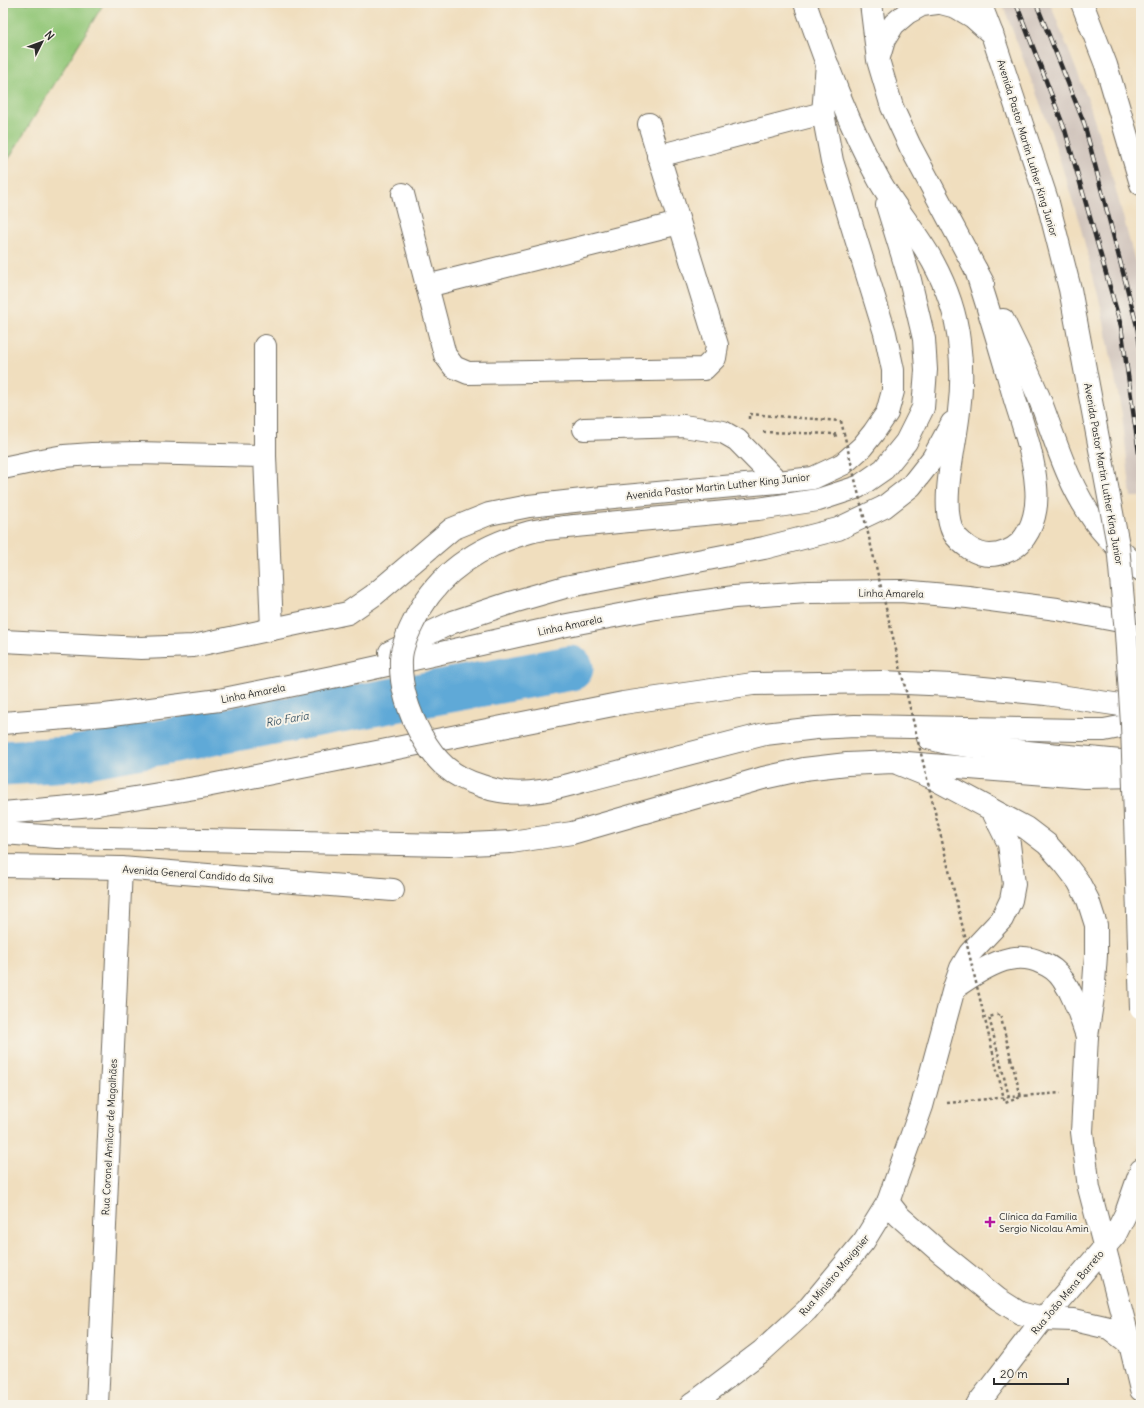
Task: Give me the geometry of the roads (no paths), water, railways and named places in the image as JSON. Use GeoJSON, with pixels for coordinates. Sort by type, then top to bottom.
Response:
{"type":"FeatureCollection","features":[{"type":"Feature","properties":{"kind":"main road"},"geometry":{"type":"LineString","coordinates":[[806,3],[827,64],[854,129],[879,180],[933,262],[950,301],[959,339],[962,370],[960,409],[950,477],[947,510],[951,530],[963,544],[977,553],[992,555],[1004,552],[1018,545],[1029,532],[1035,514],[1036,488],[1026,434],[976,270]]}},
{"type":"Feature","properties":{"kind":"main road"},"geometry":{"type":"LineString","coordinates":[[871,3],[878,60],[892,107],[910,146],[1018,349],[1071,482],[1095,522],[1123,554],[1141,570]]}},
{"type":"Feature","properties":{"kind":"main road"},"geometry":{"type":"LineString","coordinates":[[878,60],[884,40],[894,24],[907,13],[922,5],[937,3]]}},
{"type":"Feature","properties":{"kind":"main road"},"geometry":{"type":"LineString","coordinates":[[941,3],[956,7],[973,17],[992,34]]}},
{"type":"Feature","properties":{"kind":"main road","name":"Avenida Pastor Martin Luther King Junior"},"geometry":{"type":"LineString","coordinates":[[980,3],[992,34],[1048,203],[1070,289],[1118,545],[1132,724],[1141,1009]]}},
{"type":"Feature","properties":{"kind":"main road"},"geometry":{"type":"LineString","coordinates":[[1082,3],[1106,65],[1141,184]]}},
{"type":"Feature","properties":{"kind":"main road","name":"Avenida Pastor Martin Luther King Junior"},"geometry":{"type":"LineString","coordinates":[[272,629],[348,613],[374,595],[452,529],[489,514],[529,506],[592,499],[813,478],[843,464],[862,447],[886,413],[893,391],[893,370],[885,333],[834,168],[823,113],[827,64]]}},
{"type":"Feature","properties":{"kind":"main road"},"geometry":{"type":"LineString","coordinates":[[658,156],[823,113]]}},
{"type":"Feature","properties":{"kind":"main road"},"geometry":{"type":"LineString","coordinates":[[403,194],[445,355],[454,367],[468,373],[704,369],[715,358],[717,345],[649,124]]}},
{"type":"Feature","properties":{"kind":"main road"},"geometry":{"type":"LineString","coordinates":[[879,180],[910,280],[924,339],[926,370],[923,408],[906,442],[884,469],[858,487],[818,500],[758,509],[531,531],[494,544],[464,561],[442,578],[420,607],[408,633],[400,659],[404,692],[415,724],[430,751],[450,772],[471,783],[499,791],[528,792],[554,789],[765,734],[816,728],[855,726],[888,728],[1104,730],[1141,723]]}},
{"type":"Feature","properties":{"kind":"main road"},"geometry":{"type":"LineString","coordinates":[[427,286],[679,223]]}},
{"type":"Feature","properties":{"kind":"main road"},"geometry":{"type":"LineString","coordinates":[[3,641],[141,648],[193,646],[272,629],[265,456],[265,346]]}},
{"type":"Feature","properties":{"kind":"main road"},"geometry":{"type":"LineString","coordinates":[[342,675],[453,622],[513,602],[565,587],[764,548],[838,529],[884,507],[911,486],[934,458],[960,409]]}},
{"type":"Feature","properties":{"kind":"main road"},"geometry":{"type":"LineString","coordinates":[[584,429],[683,426],[723,432],[737,440],[778,482]]}},
{"type":"Feature","properties":{"kind":"main road"},"geometry":{"type":"LineString","coordinates":[[3,468],[64,456],[92,454],[137,453],[265,456]]}},
{"type":"Feature","properties":{"kind":"main road","name":"Linha Amarela"},"geometry":{"type":"LineString","coordinates":[[3,723],[105,714],[219,700],[342,675],[562,626],[656,608],[734,597],[808,592],[916,592],[968,597],[1057,609],[1141,626]]}},
{"type":"Feature","properties":{"kind":"main road"},"geometry":{"type":"LineString","coordinates":[[3,813],[92,805],[201,788],[623,703],[753,684],[882,682],[952,685],[1046,694],[1141,708]]}},
{"type":"Feature","properties":{"kind":"main road"},"geometry":{"type":"LineString","coordinates":[[888,728],[947,742],[978,747],[1141,763]]}},
{"type":"Feature","properties":{"kind":"main road"},"geometry":{"type":"LineString","coordinates":[[894,762],[931,778],[1026,828],[1047,844],[1078,881],[1088,900],[1096,925],[1096,955],[1094,997],[1087,1036],[1082,1132],[1089,1188],[1141,1390]]}},
{"type":"Feature","properties":{"kind":"main road"},"geometry":{"type":"LineString","coordinates":[[3,833],[57,837],[449,845],[511,842],[572,833],[763,778],[790,772],[846,764],[894,762],[1084,777],[1141,776]]}},
{"type":"Feature","properties":{"kind":"main road","name":"Rua Ministro Mavignier"},"geometry":{"type":"LineString","coordinates":[[691,1405],[762,1351],[807,1310],[864,1241],[888,1202],[922,1106],[954,988],[961,968],[970,953],[1002,919],[1011,900],[1014,884],[1009,844],[992,810]]}},
{"type":"Feature","properties":{"kind":"main road","name":"Avenida General Candido da Silva"},"geometry":{"type":"LineString","coordinates":[[3,866],[121,868],[393,890]]}},
{"type":"Feature","properties":{"kind":"main road","name":"Rua Coronel Amílcar de Magalhães"},"geometry":{"type":"LineString","coordinates":[[97,1405],[121,868]]}},
{"type":"Feature","properties":{"kind":"main road"},"geometry":{"type":"LineString","coordinates":[[954,988],[976,973],[1000,961],[1020,957],[1034,958],[1050,966],[1063,978],[1073,996],[1087,1036]]}},
{"type":"Feature","properties":{"kind":"main road","name":"Rua João Mena Barreto"},"geometry":{"type":"LineString","coordinates":[[977,1405],[1043,1319],[1115,1235],[1126,1213],[1141,1170]]}},
{"type":"Feature","properties":{"kind":"main road"},"geometry":{"type":"LineString","coordinates":[[888,1202],[899,1216],[941,1253],[998,1299],[1020,1313],[1043,1319],[1074,1320],[1110,1328],[1130,1344]]}},
{"type":"Feature","properties":{"kind":"waterway","name":"Rio Faria"},"geometry":{"type":"LineString","coordinates":[[3,763],[70,759],[571,668]]}},
{"type":"Feature","properties":{"kind":"railway"},"geometry":{"type":"LineString","coordinates":[[1016,3],[1065,130],[1121,326],[1141,467]]}},
{"type":"Feature","properties":{"kind":"railway"},"geometry":{"type":"LineString","coordinates":[[1036,3],[1084,123],[1137,326],[1141,352]]}},
{"type":"Feature","properties":{"kind":"place","name":"Clínica da Família Sergio Nicolau Amin"},"geometry":{"type":"Point","coordinates":[990,1222]}}]}
